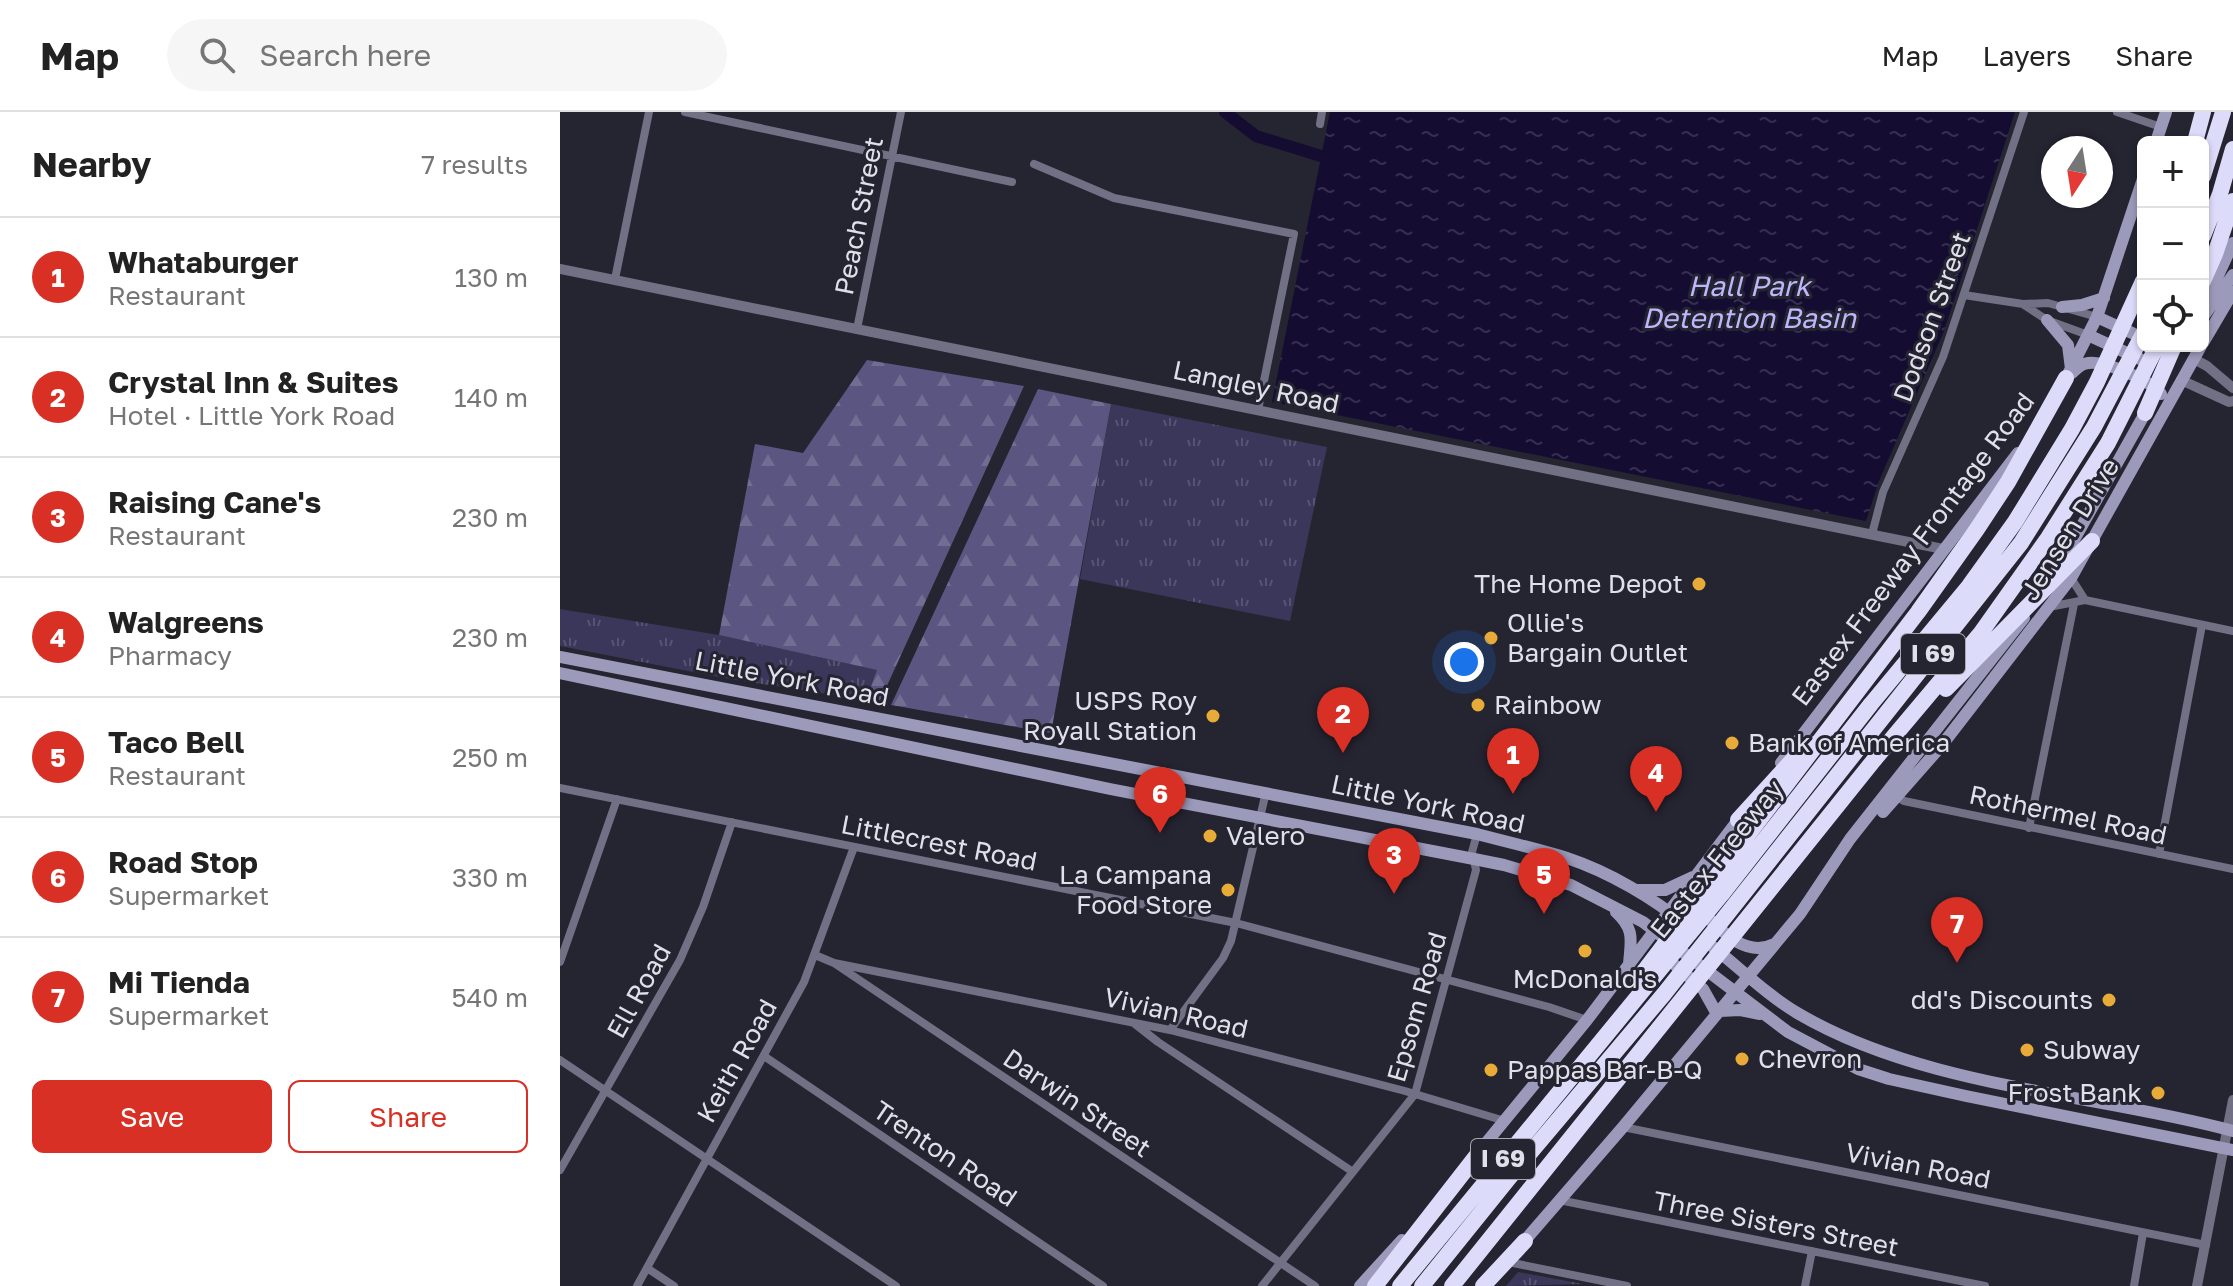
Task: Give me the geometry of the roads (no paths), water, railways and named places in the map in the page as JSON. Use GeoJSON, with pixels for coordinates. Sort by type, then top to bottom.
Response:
{"type":"FeatureCollection","features":[{"type":"Feature","properties":{"kind":"highway"},"geometry":{"type":"LineString","coordinates":[[2197,136],[2203,112]]}},
{"type":"Feature","properties":{"kind":"highway"},"geometry":{"type":"LineString","coordinates":[[2209,157],[2223,112]]}},
{"type":"Feature","properties":{"kind":"highway"},"geometry":{"type":"LineString","coordinates":[[2209,221],[2233,149]]}},
{"type":"Feature","properties":{"kind":"highway"},"geometry":{"type":"LineString","coordinates":[[2203,280],[2233,201]]}},
{"type":"Feature","properties":{"kind":"highway","name":"Eastex Freeway"},"geometry":{"type":"LineString","coordinates":[[1400,1286],[1608,1033],[1639,969],[1723,895],[1871,704],[1969,586],[2015,522],[2072,429],[2137,294]]}},
{"type":"Feature","properties":{"kind":"highway","name":"I 69"},"geometry":{"type":"LineString","coordinates":[[1422,1286],[1664,994],[1723,895],[2021,543],[2115,392],[2137,348]]}},
{"type":"Feature","properties":{"kind":"highway","name":"I 69"},"geometry":{"type":"LineString","coordinates":[[1452,1286],[1874,760],[1980,634],[2026,571],[2108,443],[2156,352]]}},
{"type":"Feature","properties":{"kind":"highway"},"geometry":{"type":"LineString","coordinates":[[2145,413],[2177,352]]}},
{"type":"Feature","properties":{"kind":"highway"},"geometry":{"type":"LineString","coordinates":[[1723,895],[1745,840],[1918,612],[2008,482],[2068,375]]}},
{"type":"Feature","properties":{"kind":"highway"},"geometry":{"type":"LineString","coordinates":[[1874,760],[2092,541]]}},
{"type":"Feature","properties":{"kind":"highway"},"geometry":{"type":"LineString","coordinates":[[1738,820],[1945,599],[1969,586]]}},
{"type":"Feature","properties":{"kind":"highway"},"geometry":{"type":"LineString","coordinates":[[1375,1286],[1481,1150]]}},
{"type":"Feature","properties":{"kind":"highway"},"geometry":{"type":"LineString","coordinates":[[1486,1286],[1525,1241]]}},
{"type":"Feature","properties":{"kind":"main road"},"geometry":{"type":"LineString","coordinates":[[2158,136],[2166,112]]}},
{"type":"Feature","properties":{"kind":"main road","name":"Eastex Freeway Frontage Road"},"geometry":{"type":"LineString","coordinates":[[1360,1286],[1481,1150],[1587,1020],[1639,969],[1654,930],[2020,450],[2068,375],[2097,317],[2137,197]]}},
{"type":"Feature","properties":{"kind":"main road"},"geometry":{"type":"LineString","coordinates":[[2209,295],[2233,243]]}},
{"type":"Feature","properties":{"kind":"main road"},"geometry":{"type":"LineString","coordinates":[[2209,309],[2233,275]]}},
{"type":"Feature","properties":{"kind":"main road","name":"Jensen Drive"},"geometry":{"type":"LineString","coordinates":[[2209,333],[2233,292]]}},
{"type":"Feature","properties":{"kind":"main road"},"geometry":{"type":"LineString","coordinates":[[2062,307],[2104,298]]}},
{"type":"Feature","properties":{"kind":"main road"},"geometry":{"type":"LineString","coordinates":[[2097,317],[2137,334]]}},
{"type":"Feature","properties":{"kind":"main road"},"geometry":{"type":"LineString","coordinates":[[2047,320],[2068,345],[2068,375]]}},
{"type":"Feature","properties":{"kind":"main road"},"geometry":{"type":"LineString","coordinates":[[2088,335],[2181,380]]}},
{"type":"Feature","properties":{"kind":"main road"},"geometry":{"type":"LineString","coordinates":[[2184,352],[2194,359]]}},
{"type":"Feature","properties":{"kind":"main road","name":"Jensen Drive"},"geometry":{"type":"LineString","coordinates":[[1805,907],[1942,745],[2071,578],[2198,352]]}},
{"type":"Feature","properties":{"kind":"main road"},"geometry":{"type":"LineString","coordinates":[[2068,375],[2085,363],[2106,365],[2156,387],[2162,395],[2162,413]]}},
{"type":"Feature","properties":{"kind":"main road"},"geometry":{"type":"LineString","coordinates":[[1486,1286],[1719,1013],[1805,907],[1850,839],[2006,643],[2062,563],[2145,413]]}},
{"type":"Feature","properties":{"kind":"main road","name":"Little York Road"},"geometry":{"type":"LineString","coordinates":[[560,657],[1477,834],[1580,863],[1669,911],[1798,1013],[1848,1039],[1898,1057],[1973,1077],[2230,1130]]}},
{"type":"Feature","properties":{"kind":"main road","name":"Little York Road"},"geometry":{"type":"LineString","coordinates":[[560,673],[1110,789],[1504,865],[1571,885],[1654,930],[1788,1032],[1848,1065],[1889,1079],[1966,1096],[2229,1149]]}},
{"type":"Feature","properties":{"kind":"main road"},"geometry":{"type":"LineString","coordinates":[[1110,789],[1115,764]]}},
{"type":"Feature","properties":{"kind":"main road"},"geometry":{"type":"LineString","coordinates":[[1571,885],[1580,863]]}},
{"type":"Feature","properties":{"kind":"main road"},"geometry":{"type":"LineString","coordinates":[[1634,890],[1665,890],[1695,876],[1693,901],[1736,942],[1755,949],[1774,944]]}},
{"type":"Feature","properties":{"kind":"main road"},"geometry":{"type":"LineString","coordinates":[[1608,904],[1629,926],[1639,969]]}},
{"type":"Feature","properties":{"kind":"main road"},"geometry":{"type":"LineString","coordinates":[[1639,969],[1651,953],[1678,967],[1703,989],[1719,1013]]}},
{"type":"Feature","properties":{"kind":"main road"},"geometry":{"type":"LineString","coordinates":[[1719,1013],[1740,1010],[1765,1015]]}},
{"type":"Feature","properties":{"kind":"main road"},"geometry":{"type":"LineString","coordinates":[[1966,1096],[1973,1077]]}},
{"type":"Feature","properties":{"kind":"street"},"geometry":{"type":"LineString","coordinates":[[615,279],[649,112]]}},
{"type":"Feature","properties":{"kind":"street"},"geometry":{"type":"LineString","coordinates":[[685,112],[1012,182]]}},
{"type":"Feature","properties":{"kind":"street","name":"Peach Street"},"geometry":{"type":"LineString","coordinates":[[857,329],[901,112]]}},
{"type":"Feature","properties":{"kind":"street"},"geometry":{"type":"LineString","coordinates":[[1320,124],[1322,112]]}},
{"type":"Feature","properties":{"kind":"street","name":"Dodson Street"},"geometry":{"type":"LineString","coordinates":[[1872,534],[1883,492],[1943,357],[2024,112]]}},
{"type":"Feature","properties":{"kind":"street"},"geometry":{"type":"LineString","coordinates":[[2117,112],[2161,127]]}},
{"type":"Feature","properties":{"kind":"street"},"geometry":{"type":"LineString","coordinates":[[1034,164],[1114,198],[1294,234],[1258,410]]}},
{"type":"Feature","properties":{"kind":"street","name":"Langley Road"},"geometry":{"type":"LineString","coordinates":[[560,269],[1943,549]]}},
{"type":"Feature","properties":{"kind":"street"},"geometry":{"type":"LineString","coordinates":[[1964,295],[2023,304],[2048,303],[2097,317]]}},
{"type":"Feature","properties":{"kind":"street"},"geometry":{"type":"LineString","coordinates":[[2023,304],[2047,320],[2088,335]]}},
{"type":"Feature","properties":{"kind":"street"},"geometry":{"type":"LineString","coordinates":[[2194,359],[2233,388]]}},
{"type":"Feature","properties":{"kind":"street"},"geometry":{"type":"LineString","coordinates":[[2181,380],[2229,402],[2233,401]]}},
{"type":"Feature","properties":{"kind":"street"},"geometry":{"type":"LineString","coordinates":[[2071,578],[2085,600]]}},
{"type":"Feature","properties":{"kind":"street"},"geometry":{"type":"LineString","coordinates":[[2049,607],[2085,600],[2233,631]]}},
{"type":"Feature","properties":{"kind":"street"},"geometry":{"type":"LineString","coordinates":[[2029,828],[2074,604]]}},
{"type":"Feature","properties":{"kind":"street"},"geometry":{"type":"LineString","coordinates":[[2159,854],[2202,625]]}},
{"type":"Feature","properties":{"kind":"street","name":"Littlecrest Road"},"geometry":{"type":"LineString","coordinates":[[560,788],[1236,923],[1549,1007],[1587,1020]]}},
{"type":"Feature","properties":{"kind":"street"},"geometry":{"type":"LineString","coordinates":[[1170,1030],[1223,958],[1236,923],[1266,792]]}},
{"type":"Feature","properties":{"kind":"street","name":"Rothermel Road"},"geometry":{"type":"LineString","coordinates":[[1896,796],[1904,801],[2233,869]]}},
{"type":"Feature","properties":{"kind":"street"},"geometry":{"type":"LineString","coordinates":[[560,962],[617,799]]}},
{"type":"Feature","properties":{"kind":"street","name":"Ell Road"},"geometry":{"type":"LineString","coordinates":[[560,1170],[604,1090],[636,1042],[680,960],[703,907],[732,822]]}},
{"type":"Feature","properties":{"kind":"street","name":"Epsom Road"},"geometry":{"type":"LineString","coordinates":[[1262,1286],[1415,1094],[1476,870],[1472,852],[1477,834]]}},
{"type":"Feature","properties":{"kind":"street","name":"Keith Road"},"geometry":{"type":"LineString","coordinates":[[637,1286],[764,1056],[815,955],[854,847]]}},
{"type":"Feature","properties":{"kind":"street","name":"Darwin Street"},"geometry":{"type":"LineString","coordinates":[[815,955],[834,963],[1315,1286]]}},
{"type":"Feature","properties":{"kind":"street","name":"Vivian Road"},"geometry":{"type":"LineString","coordinates":[[834,963],[1170,1030],[1415,1094],[1505,1121]]}},
{"type":"Feature","properties":{"kind":"street"},"geometry":{"type":"LineString","coordinates":[[1135,1024],[1353,1172]]}},
{"type":"Feature","properties":{"kind":"street","name":"Trenton Road"},"geometry":{"type":"LineString","coordinates":[[764,1056],[1103,1286]]}},
{"type":"Feature","properties":{"kind":"street"},"geometry":{"type":"LineString","coordinates":[[560,1060],[896,1286]]}},
{"type":"Feature","properties":{"kind":"street"},"geometry":{"type":"LineString","coordinates":[[2197,1286],[2229,1149],[2233,1100]]}},
{"type":"Feature","properties":{"kind":"street","name":"Vivian Road"},"geometry":{"type":"LineString","coordinates":[[1623,1127],[2206,1245]]}},
{"type":"Feature","properties":{"kind":"street","name":"Three Sisters Street"},"geometry":{"type":"LineString","coordinates":[[1558,1200],[1985,1286]]}},
{"type":"Feature","properties":{"kind":"street"},"geometry":{"type":"LineString","coordinates":[[2134,1286],[2143,1233]]}},
{"type":"Feature","properties":{"kind":"street"},"geometry":{"type":"LineString","coordinates":[[1805,1286],[1812,1251]]}},
{"type":"Feature","properties":{"kind":"street"},"geometry":{"type":"LineString","coordinates":[[1508,1262],[1627,1286]]}},
{"type":"Feature","properties":{"kind":"street"},"geometry":{"type":"LineString","coordinates":[[647,1268],[674,1286]]}},
{"type":"Feature","properties":{"kind":"water","name":"Hall Park Detention Basin"},"geometry":{"type":"Polygon","coordinates":[[[1330,112],[2015,112],[1944,331],[1879,481],[1866,521],[1272,402],[1330,112]]]}},
{"type":"Feature","properties":{"kind":"waterway"},"geometry":{"type":"LineString","coordinates":[[1225,112],[1256,136],[1337,161]]}},
{"type":"Feature","properties":{"kind":"place","name":"The Home Depot"},"geometry":{"type":"Point","coordinates":[1699,584]}},
{"type":"Feature","properties":{"kind":"place","name":"Ollie's Bargain Outlet"},"geometry":{"type":"Point","coordinates":[1491,638]}},
{"type":"Feature","properties":{"kind":"place","name":"Rainbow"},"geometry":{"type":"Point","coordinates":[1478,705]}},
{"type":"Feature","properties":{"kind":"place","name":"USPS Roy Royall Station"},"geometry":{"type":"Point","coordinates":[1213,716]}},
{"type":"Feature","properties":{"kind":"place","name":"Bank of America"},"geometry":{"type":"Point","coordinates":[1732,743]}},
{"type":"Feature","properties":{"kind":"place","name":"Crystal Inn & Suites"},"geometry":{"type":"Point","coordinates":[1343,753]}},
{"type":"Feature","properties":{"kind":"place","name":"Whataburger"},"geometry":{"type":"Point","coordinates":[1513,794]}},
{"type":"Feature","properties":{"kind":"place","name":"Walgreens"},"geometry":{"type":"Point","coordinates":[1656,812]}},
{"type":"Feature","properties":{"kind":"place","name":"Road Stop"},"geometry":{"type":"Point","coordinates":[1160,833]}},
{"type":"Feature","properties":{"kind":"place","name":"Valero"},"geometry":{"type":"Point","coordinates":[1210,836]}},
{"type":"Feature","properties":{"kind":"place","name":"La Campana Food Store"},"geometry":{"type":"Point","coordinates":[1228,890]}},
{"type":"Feature","properties":{"kind":"place","name":"Raising Cane's"},"geometry":{"type":"Point","coordinates":[1394,894]}},
{"type":"Feature","properties":{"kind":"place","name":"Taco Bell"},"geometry":{"type":"Point","coordinates":[1544,914]}},
{"type":"Feature","properties":{"kind":"place","name":"McDonald's"},"geometry":{"type":"Point","coordinates":[1585,951]}},
{"type":"Feature","properties":{"kind":"place","name":"Mi Tienda"},"geometry":{"type":"Point","coordinates":[1957,963]}},
{"type":"Feature","properties":{"kind":"place","name":"dd's Discounts"},"geometry":{"type":"Point","coordinates":[2109,1000]}},
{"type":"Feature","properties":{"kind":"place","name":"Subway"},"geometry":{"type":"Point","coordinates":[2027,1050]}},
{"type":"Feature","properties":{"kind":"place","name":"Chevron"},"geometry":{"type":"Point","coordinates":[1742,1059]}},
{"type":"Feature","properties":{"kind":"place","name":"Pappas Bar-B-Q"},"geometry":{"type":"Point","coordinates":[1491,1070]}},
{"type":"Feature","properties":{"kind":"place","name":"Frost Bank"},"geometry":{"type":"Point","coordinates":[2158,1093]}}]}
